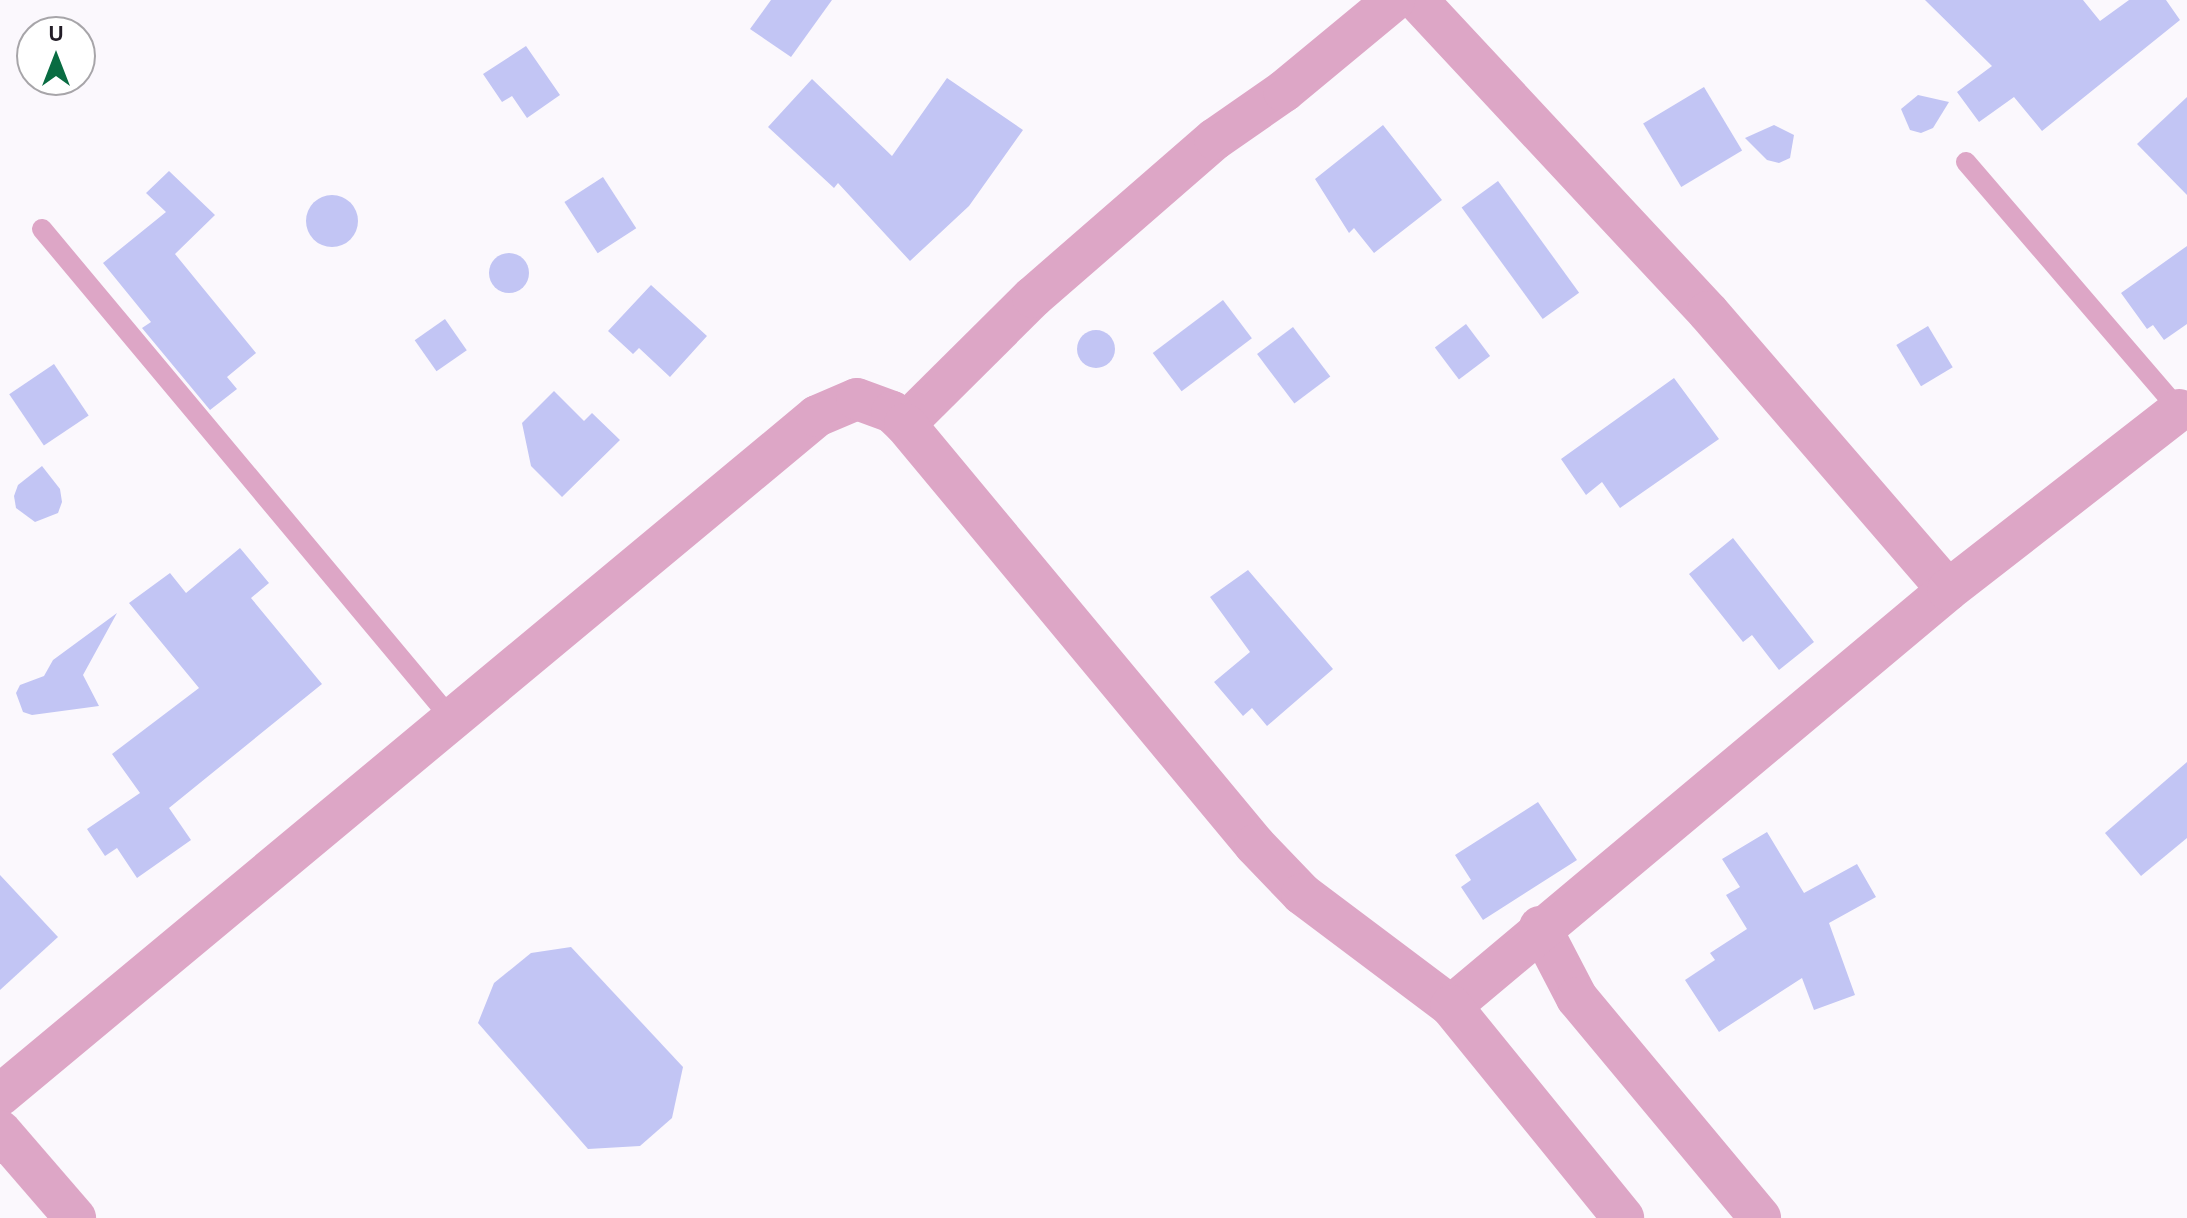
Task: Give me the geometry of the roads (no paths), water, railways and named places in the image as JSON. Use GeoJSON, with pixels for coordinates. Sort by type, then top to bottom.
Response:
{"type":"FeatureCollection","features":[{"type":"Feature","properties":{"kind":"street"},"geometry":{"type":"LineString","coordinates":[[905,424],[1033,297],[1204,149],[1284,91],[1394,0]]}},
{"type":"Feature","properties":{"kind":"street"},"geometry":{"type":"LineString","coordinates":[[1417,0],[1698,300],[1948,590]]}},
{"type":"Feature","properties":{"kind":"street"},"geometry":{"type":"LineString","coordinates":[[0,1095],[454,722],[817,416],[857,399],[892,412],[905,424],[1255,845],[1302,894],[1451,1006],[1623,1218]]}},
{"type":"Feature","properties":{"kind":"street"},"geometry":{"type":"LineString","coordinates":[[1451,1006],[1540,927],[1948,590],[2179,410]]}},
{"type":"Feature","properties":{"kind":"street"},"geometry":{"type":"LineString","coordinates":[[1540,927],[1577,998],[1760,1218]]}},
{"type":"Feature","properties":{"kind":"street"},"geometry":{"type":"LineString","coordinates":[[7,1148],[75,1218]]}},
{"type":"Feature","properties":{"kind":"lane"},"geometry":{"type":"LineString","coordinates":[[1966,162],[2179,410]]}},
{"type":"Feature","properties":{"kind":"lane"},"geometry":{"type":"LineString","coordinates":[[42,229],[454,722]]}}]}
